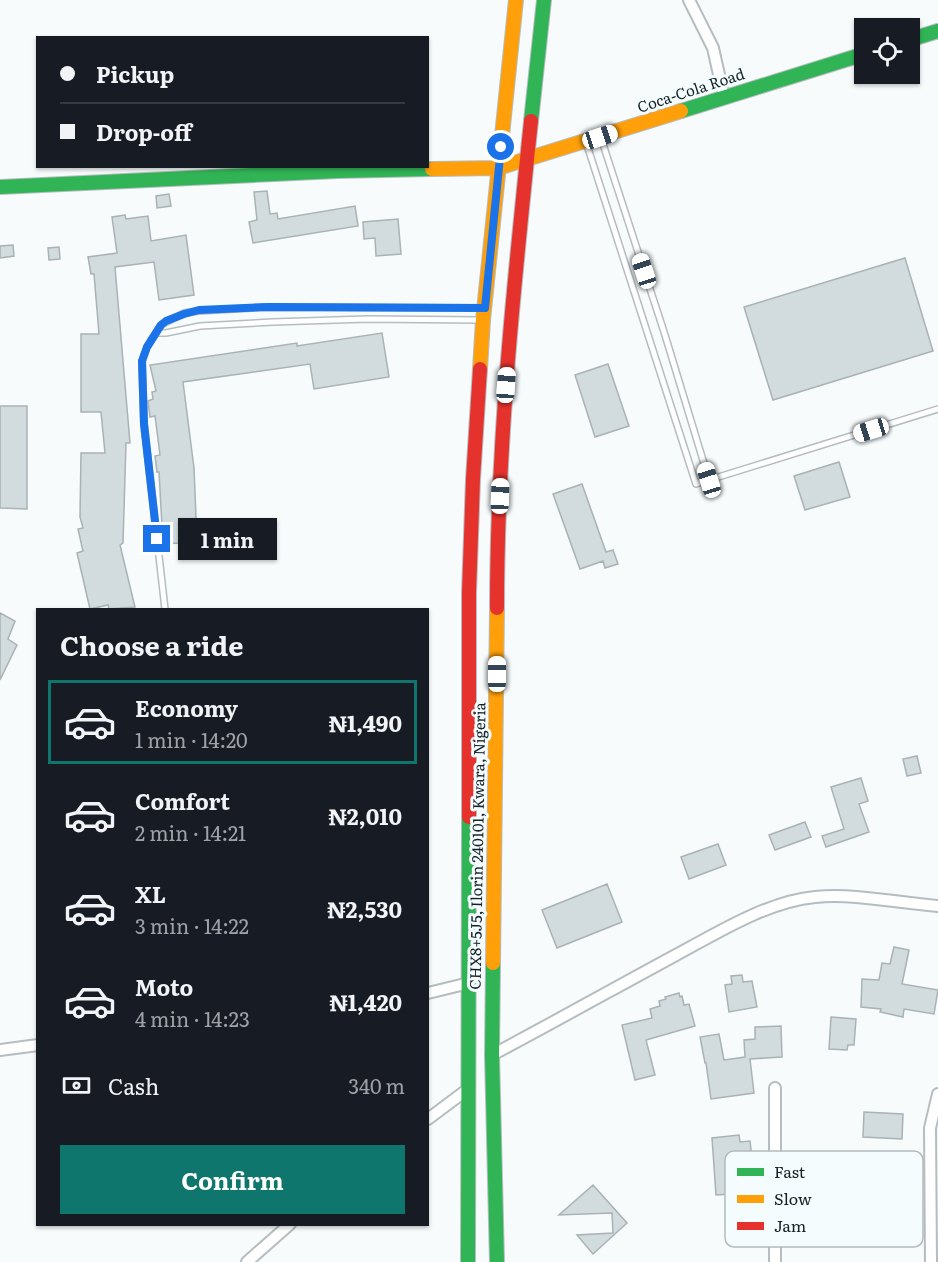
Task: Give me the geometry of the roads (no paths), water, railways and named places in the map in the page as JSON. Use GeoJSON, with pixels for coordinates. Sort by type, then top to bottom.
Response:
{"type":"FeatureCollection","features":[{"type":"Feature","properties":{"kind":"main road","name":"CHX8+5J5, Ilorin 240101, Kwara, Nigeria"},"geometry":{"type":"LineString","coordinates":[[468,1262],[469,593],[473,479],[484,314],[516,0]]}},
{"type":"Feature","properties":{"kind":"main road","name":"CHX8+5J5, Ilorin 240101, Kwara, Nigeria"},"geometry":{"type":"LineString","coordinates":[[496,1262],[492,1055],[497,583],[501,475],[511,309],[544,0]]}},
{"type":"Feature","properties":{"kind":"main road"},"geometry":{"type":"LineString","coordinates":[[920,37],[938,31]]}},
{"type":"Feature","properties":{"kind":"main road","name":"Coca-Cola Road"},"geometry":{"type":"LineString","coordinates":[[0,187],[338,171],[498,168],[854,57]]}},
{"type":"Feature","properties":{"kind":"street"},"geometry":{"type":"LineString","coordinates":[[689,0],[713,48],[724,97]]}},
{"type":"Feature","properties":{"kind":"street"},"geometry":{"type":"LineString","coordinates":[[492,1055],[746,917],[798,900],[817,897],[888,899],[938,906]]}},
{"type":"Feature","properties":{"kind":"street"},"geometry":{"type":"LineString","coordinates":[[429,993],[470,983]]}},
{"type":"Feature","properties":{"kind":"street"},"geometry":{"type":"LineString","coordinates":[[0,1050],[36,1045]]}},
{"type":"Feature","properties":{"kind":"street"},"geometry":{"type":"LineString","coordinates":[[775,1088],[775,1151]]}},
{"type":"Feature","properties":{"kind":"street"},"geometry":{"type":"LineString","coordinates":[[429,1118],[468,1089]]}},
{"type":"Feature","properties":{"kind":"street"},"geometry":{"type":"LineString","coordinates":[[931,1262],[930,1128],[938,1094]]}},
{"type":"Feature","properties":{"kind":"street"},"geometry":{"type":"LineString","coordinates":[[247,1262],[288,1226]]}},
{"type":"Feature","properties":{"kind":"lane"},"geometry":{"type":"LineString","coordinates":[[600,137],[665,335],[709,480]]}},
{"type":"Feature","properties":{"kind":"lane"},"geometry":{"type":"LineString","coordinates":[[586,141],[696,484],[938,409]]}},
{"type":"Feature","properties":{"kind":"lane"},"geometry":{"type":"LineString","coordinates":[[165,608],[144,424],[142,361],[147,347],[161,325],[166,321],[199,310],[268,307],[484,314]]}},
{"type":"Feature","properties":{"kind":"lane"},"geometry":{"type":"LineString","coordinates":[[156,333],[200,326],[484,314]]}}]}
